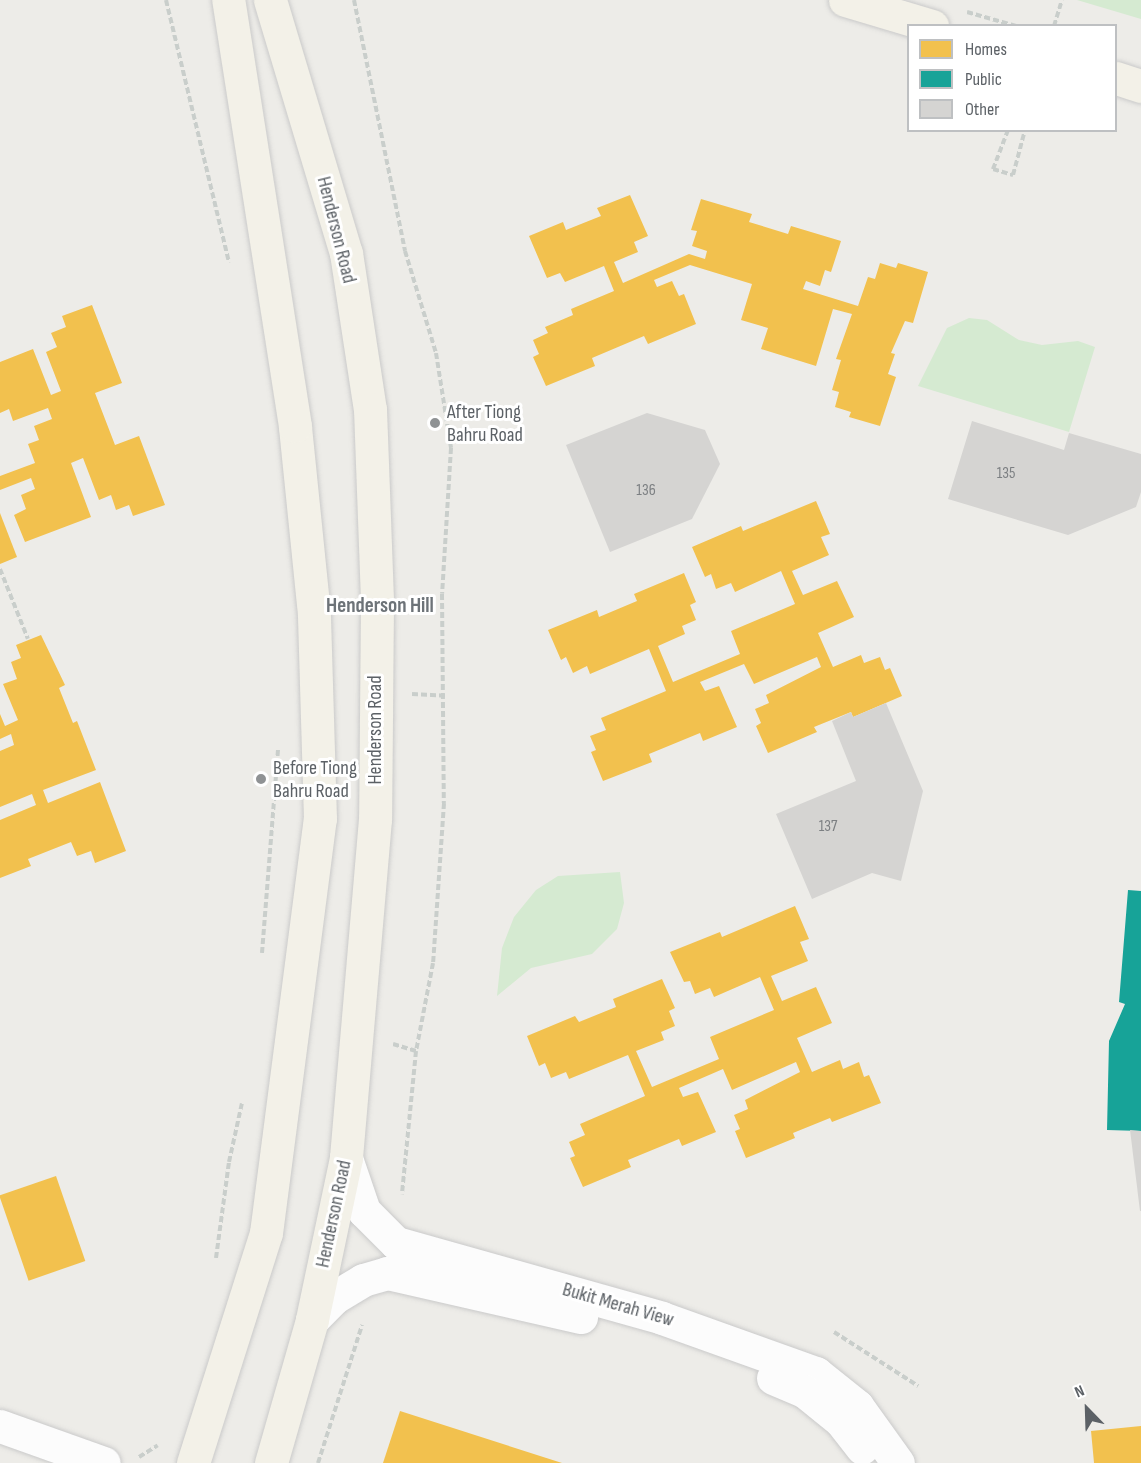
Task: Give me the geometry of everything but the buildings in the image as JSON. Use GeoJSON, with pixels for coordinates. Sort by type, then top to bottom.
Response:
{"type":"FeatureCollection","features":[{"type":"Feature","properties":{"kind":"main road"},"geometry":{"type":"LineString","coordinates":[[218,0],[250,120]]}},
{"type":"Feature","properties":{"kind":"main road"},"geometry":{"type":"LineString","coordinates":[[192,1463],[266,1233],[320,819],[314,614],[296,437],[250,120],[228,0]]}},
{"type":"Feature","properties":{"kind":"main road","name":"Henderson Road"},"geometry":{"type":"LineString","coordinates":[[270,0],[346,253],[370,409],[377,604],[375,819],[346,1158],[312,1320],[271,1463]]}},
{"type":"Feature","properties":{"kind":"main road"},"geometry":{"type":"LineString","coordinates":[[845,0],[925,24]]}},
{"type":"Feature","properties":{"kind":"main road"},"geometry":{"type":"LineString","coordinates":[[1117,78],[1141,86]]}},
{"type":"Feature","properties":{"kind":"street","name":"Bukit Merah View"},"geometry":{"type":"LineString","coordinates":[[346,1158],[364,1211],[396,1243],[731,1340],[816,1373],[849,1414],[898,1463]]}},
{"type":"Feature","properties":{"kind":"street","name":"Bukit Merah View"},"geometry":{"type":"LineString","coordinates":[[312,1320],[335,1297],[363,1280],[387,1273],[573,1314],[724,1359],[804,1391],[849,1414],[873,1463]]}},
{"type":"Feature","properties":{"kind":"street"},"geometry":{"type":"LineString","coordinates":[[0,1425],[104,1463]]}},
{"type":"Feature","properties":{"kind":"path"},"geometry":{"type":"LineString","coordinates":[[166,0],[231,272]]}},
{"type":"Feature","properties":{"kind":"path"},"geometry":{"type":"LineString","coordinates":[[1055,24],[1062,0]]}},
{"type":"Feature","properties":{"kind":"path"},"geometry":{"type":"LineString","coordinates":[[960,10],[1009,24]]}},
{"type":"Feature","properties":{"kind":"path"},"geometry":{"type":"LineString","coordinates":[[1007,132],[993,169],[1013,176],[1024,132]]}},
{"type":"Feature","properties":{"kind":"path"},"geometry":{"type":"LineString","coordinates":[[0,569],[28,639]]}},
{"type":"Feature","properties":{"kind":"path"},"geometry":{"type":"LineString","coordinates":[[261,966],[279,743]]}},
{"type":"Feature","properties":{"kind":"path"},"geometry":{"type":"LineString","coordinates":[[216,1263],[229,1161],[244,1094]]}},
{"type":"Feature","properties":{"kind":"path"},"geometry":{"type":"LineString","coordinates":[[834,1332],[918,1386]]}},
{"type":"Feature","properties":{"kind":"path"},"geometry":{"type":"LineString","coordinates":[[135,1463],[142,1453],[167,1438]]}},
{"type":"Feature","properties":{"kind":"green space"},"geometry":{"type":"Polygon","coordinates":[[[1077,0],[1141,0],[1141,19],[1077,0]]]}},
{"type":"Feature","properties":{"kind":"green space"},"geometry":{"type":"Polygon","coordinates":[[[969,318],[987,320],[1019,340],[1042,345],[1078,341],[1095,347],[1069,432],[918,386],[947,328],[969,318]]]}},
{"type":"Feature","properties":{"kind":"green space"},"geometry":{"type":"Polygon","coordinates":[[[620,872],[624,903],[617,929],[592,954],[531,968],[497,996],[502,948],[514,917],[536,890],[558,876],[620,872]]]}},
{"type":"Feature","properties":{"kind":"place","name":"After Tiong Bahru Road"},"geometry":{"type":"Point","coordinates":[435,423]}},
{"type":"Feature","properties":{"kind":"place","name":"Before Tiong Bahru Road"},"geometry":{"type":"Point","coordinates":[261,779]}},
{"type":"Feature","properties":{"kind":"district","name":"Henderson Hill"},"geometry":{"type":"Point","coordinates":[380,606]}}]}
